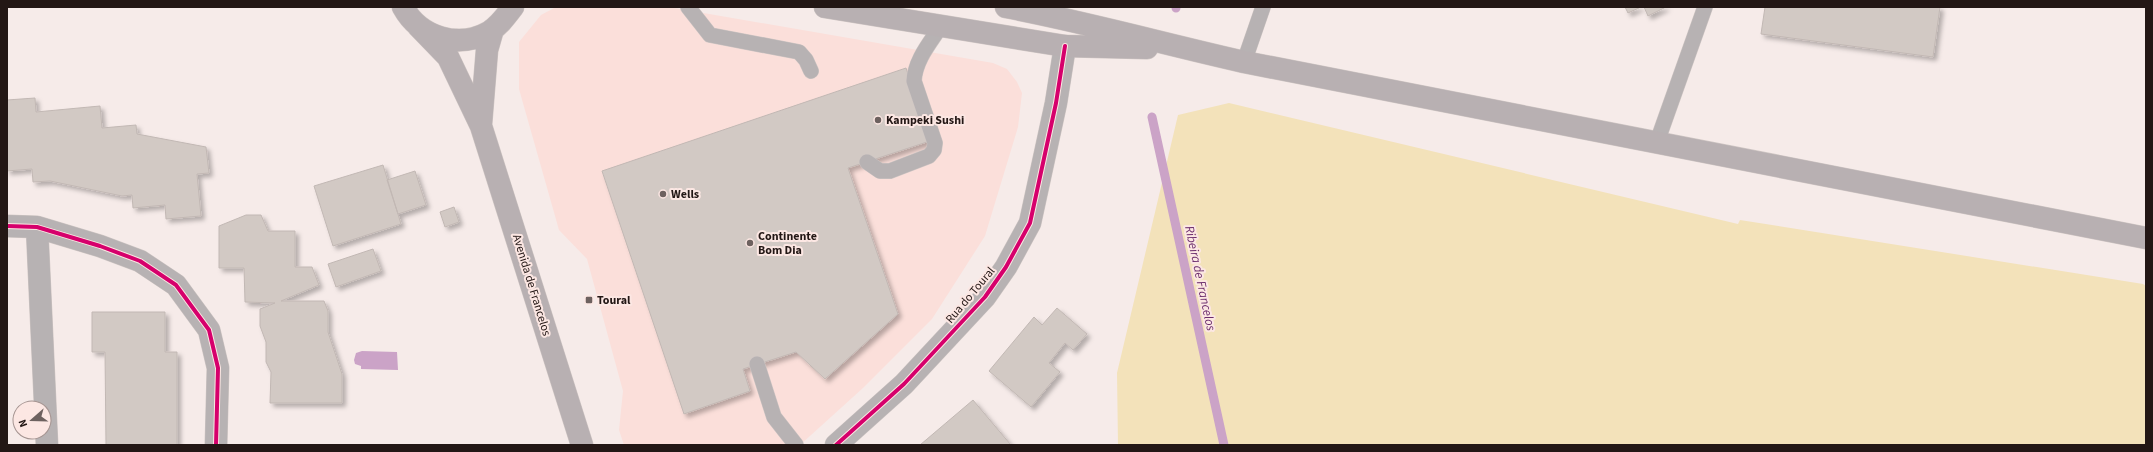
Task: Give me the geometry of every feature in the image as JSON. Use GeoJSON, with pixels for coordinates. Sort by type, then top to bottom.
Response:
{"type":"FeatureCollection","features":[{"type":"Feature","properties":{"kind":"main road","name":"Avenida de Francelos"},"geometry":{"type":"LineString","coordinates":[[404,7],[418,26],[448,57],[481,126],[582,445]]}},
{"type":"Feature","properties":{"kind":"main road"},"geometry":{"type":"LineString","coordinates":[[418,26],[435,36],[454,40],[474,38],[493,28],[503,20],[513,7]]}},
{"type":"Feature","properties":{"kind":"main road"},"geometry":{"type":"LineString","coordinates":[[826,7],[1064,46],[1183,48]]}},
{"type":"Feature","properties":{"kind":"main road"},"geometry":{"type":"LineString","coordinates":[[1006,7],[1066,18],[1244,62],[2146,238]]}},
{"type":"Feature","properties":{"kind":"main road","name":"Avenida de Francelos"},"geometry":{"type":"LineString","coordinates":[[481,126],[487,50],[493,28]]}},
{"type":"Feature","properties":{"kind":"street","name":"Rua do Toural"},"geometry":{"type":"LineString","coordinates":[[836,445],[904,384],[984,297],[1006,267],[1030,223],[1056,103],[1064,46]]}},
{"type":"Feature","properties":{"kind":"street"},"geometry":{"type":"LineString","coordinates":[[7,226],[37,227],[100,246],[140,261],[176,286],[209,330],[218,368],[216,445]]}},
{"type":"Feature","properties":{"kind":"street"},"geometry":{"type":"LineString","coordinates":[[37,227],[48,445]]}},
{"type":"Feature","properties":{"kind":"lane"},"geometry":{"type":"LineString","coordinates":[[688,7],[710,35],[799,52],[806,60],[811,71]]}},
{"type":"Feature","properties":{"kind":"lane"},"geometry":{"type":"LineString","coordinates":[[1244,62],[1264,7]]}},
{"type":"Feature","properties":{"kind":"lane"},"geometry":{"type":"LineString","coordinates":[[1657,142],[1705,7]]}},
{"type":"Feature","properties":{"kind":"lane"},"geometry":{"type":"LineString","coordinates":[[867,162],[880,171],[890,171],[929,156],[934,150],[935,143],[914,81],[914,73],[917,63],[941,26]]}},
{"type":"Feature","properties":{"kind":"lane"},"geometry":{"type":"LineString","coordinates":[[757,364],[774,416],[780,426],[796,445]]}},
{"type":"Feature","properties":{"kind":"shaded area"},"geometry":{"type":"Polygon","coordinates":[[[556,7],[669,7],[993,63],[1007,69],[1017,82],[1022,93],[1018,127],[985,236],[932,319],[863,388],[800,445],[624,445],[619,430],[623,391],[587,259],[559,230],[519,89],[519,42],[541,15],[556,7]]]}},
{"type":"Feature","properties":{"kind":"shaded area"},"geometry":{"type":"Polygon","coordinates":[[[1229,103],[1738,224],[1740,220],[2143,284],[2146,286],[2146,445],[1118,445],[1117,373],[1178,115],[1229,103]]]}},
{"type":"Feature","properties":{"kind":"shaded area"},"geometry":{"type":"Polygon","coordinates":[[[362,351],[397,352],[398,370],[361,369],[361,366],[355,364],[354,360],[356,353],[362,351]]]}},
{"type":"Feature","properties":{"kind":"building"},"geometry":{"type":"Polygon","coordinates":[[[1625,7],[1641,7],[1628,13],[1625,7]]]}},
{"type":"Feature","properties":{"kind":"building"},"geometry":{"type":"Polygon","coordinates":[[[1644,7],[1666,7],[1648,16],[1644,7]]]}},
{"type":"Feature","properties":{"kind":"building"},"geometry":{"type":"Polygon","coordinates":[[[1765,7],[1940,7],[1933,57],[1761,34],[1765,7]]]}},
{"type":"Feature","properties":{"kind":"building","name":"Continente Bom Dia"},"geometry":{"type":"Polygon","coordinates":[[[906,68],[930,141],[848,168],[898,314],[825,379],[796,352],[743,369],[750,391],[684,414],[602,171],[906,68]]]}},
{"type":"Feature","properties":{"kind":"building"},"geometry":{"type":"Polygon","coordinates":[[[35,98],[36,112],[100,106],[102,128],[136,125],[137,134],[206,147],[209,173],[197,174],[201,216],[166,219],[165,205],[133,208],[132,195],[122,196],[50,181],[33,182],[32,169],[7,171],[7,100],[35,98]]]}},
{"type":"Feature","properties":{"kind":"building"},"geometry":{"type":"Polygon","coordinates":[[[383,165],[401,224],[333,246],[314,186],[383,165]]]}},
{"type":"Feature","properties":{"kind":"building"},"geometry":{"type":"Polygon","coordinates":[[[415,171],[426,205],[398,214],[387,180],[415,171]]]}},
{"type":"Feature","properties":{"kind":"building"},"geometry":{"type":"Polygon","coordinates":[[[454,207],[459,222],[445,227],[440,212],[454,207]]]}},
{"type":"Feature","properties":{"kind":"building"},"geometry":{"type":"Polygon","coordinates":[[[246,215],[261,215],[268,231],[295,231],[295,267],[312,267],[319,285],[281,301],[324,301],[328,311],[328,332],[342,374],[342,403],[270,403],[271,372],[266,362],[266,342],[260,326],[260,309],[275,303],[245,302],[244,268],[219,268],[219,226],[246,215]]]}},
{"type":"Feature","properties":{"kind":"building"},"geometry":{"type":"Polygon","coordinates":[[[373,249],[381,271],[336,287],[328,264],[373,249]]]}},
{"type":"Feature","properties":{"kind":"building"},"geometry":{"type":"Polygon","coordinates":[[[1057,308],[1087,334],[1073,350],[1065,343],[1049,363],[1060,372],[1031,407],[989,371],[1034,317],[1042,325],[1057,308]]]}},
{"type":"Feature","properties":{"kind":"building"},"geometry":{"type":"Polygon","coordinates":[[[92,312],[165,312],[165,352],[177,352],[177,445],[106,445],[105,352],[92,352],[92,312]]]}},
{"type":"Feature","properties":{"kind":"building"},"geometry":{"type":"Polygon","coordinates":[[[973,400],[1011,445],[920,445],[973,400]]]}},
{"type":"Feature","properties":{"kind":"waterway","name":"Ribeira de Francelos"},"geometry":{"type":"LineString","coordinates":[[1152,117],[1224,445]]}},
{"type":"Feature","properties":{"kind":"cycle path"},"geometry":{"type":"LineString","coordinates":[[836,445],[904,384],[985,297],[1006,267],[1030,223],[1056,103],[1065,46]]}},
{"type":"Feature","properties":{"kind":"cycle path"},"geometry":{"type":"LineString","coordinates":[[7,226],[37,227],[100,246],[140,261],[176,285],[209,330],[218,368],[216,445]]}},
{"type":"Feature","properties":{"kind":"place","name":"Kampeki Sushi"},"geometry":{"type":"Point","coordinates":[878,120]}},
{"type":"Feature","properties":{"kind":"place","name":"Wells"},"geometry":{"type":"Point","coordinates":[663,194]}},
{"type":"Feature","properties":{"kind":"place","name":"Continente Bom Dia"},"geometry":{"type":"Point","coordinates":[750,243]}},
{"type":"Feature","properties":{"kind":"place","name":"Toural"},"geometry":{"type":"Point","coordinates":[589,300]}}]}
